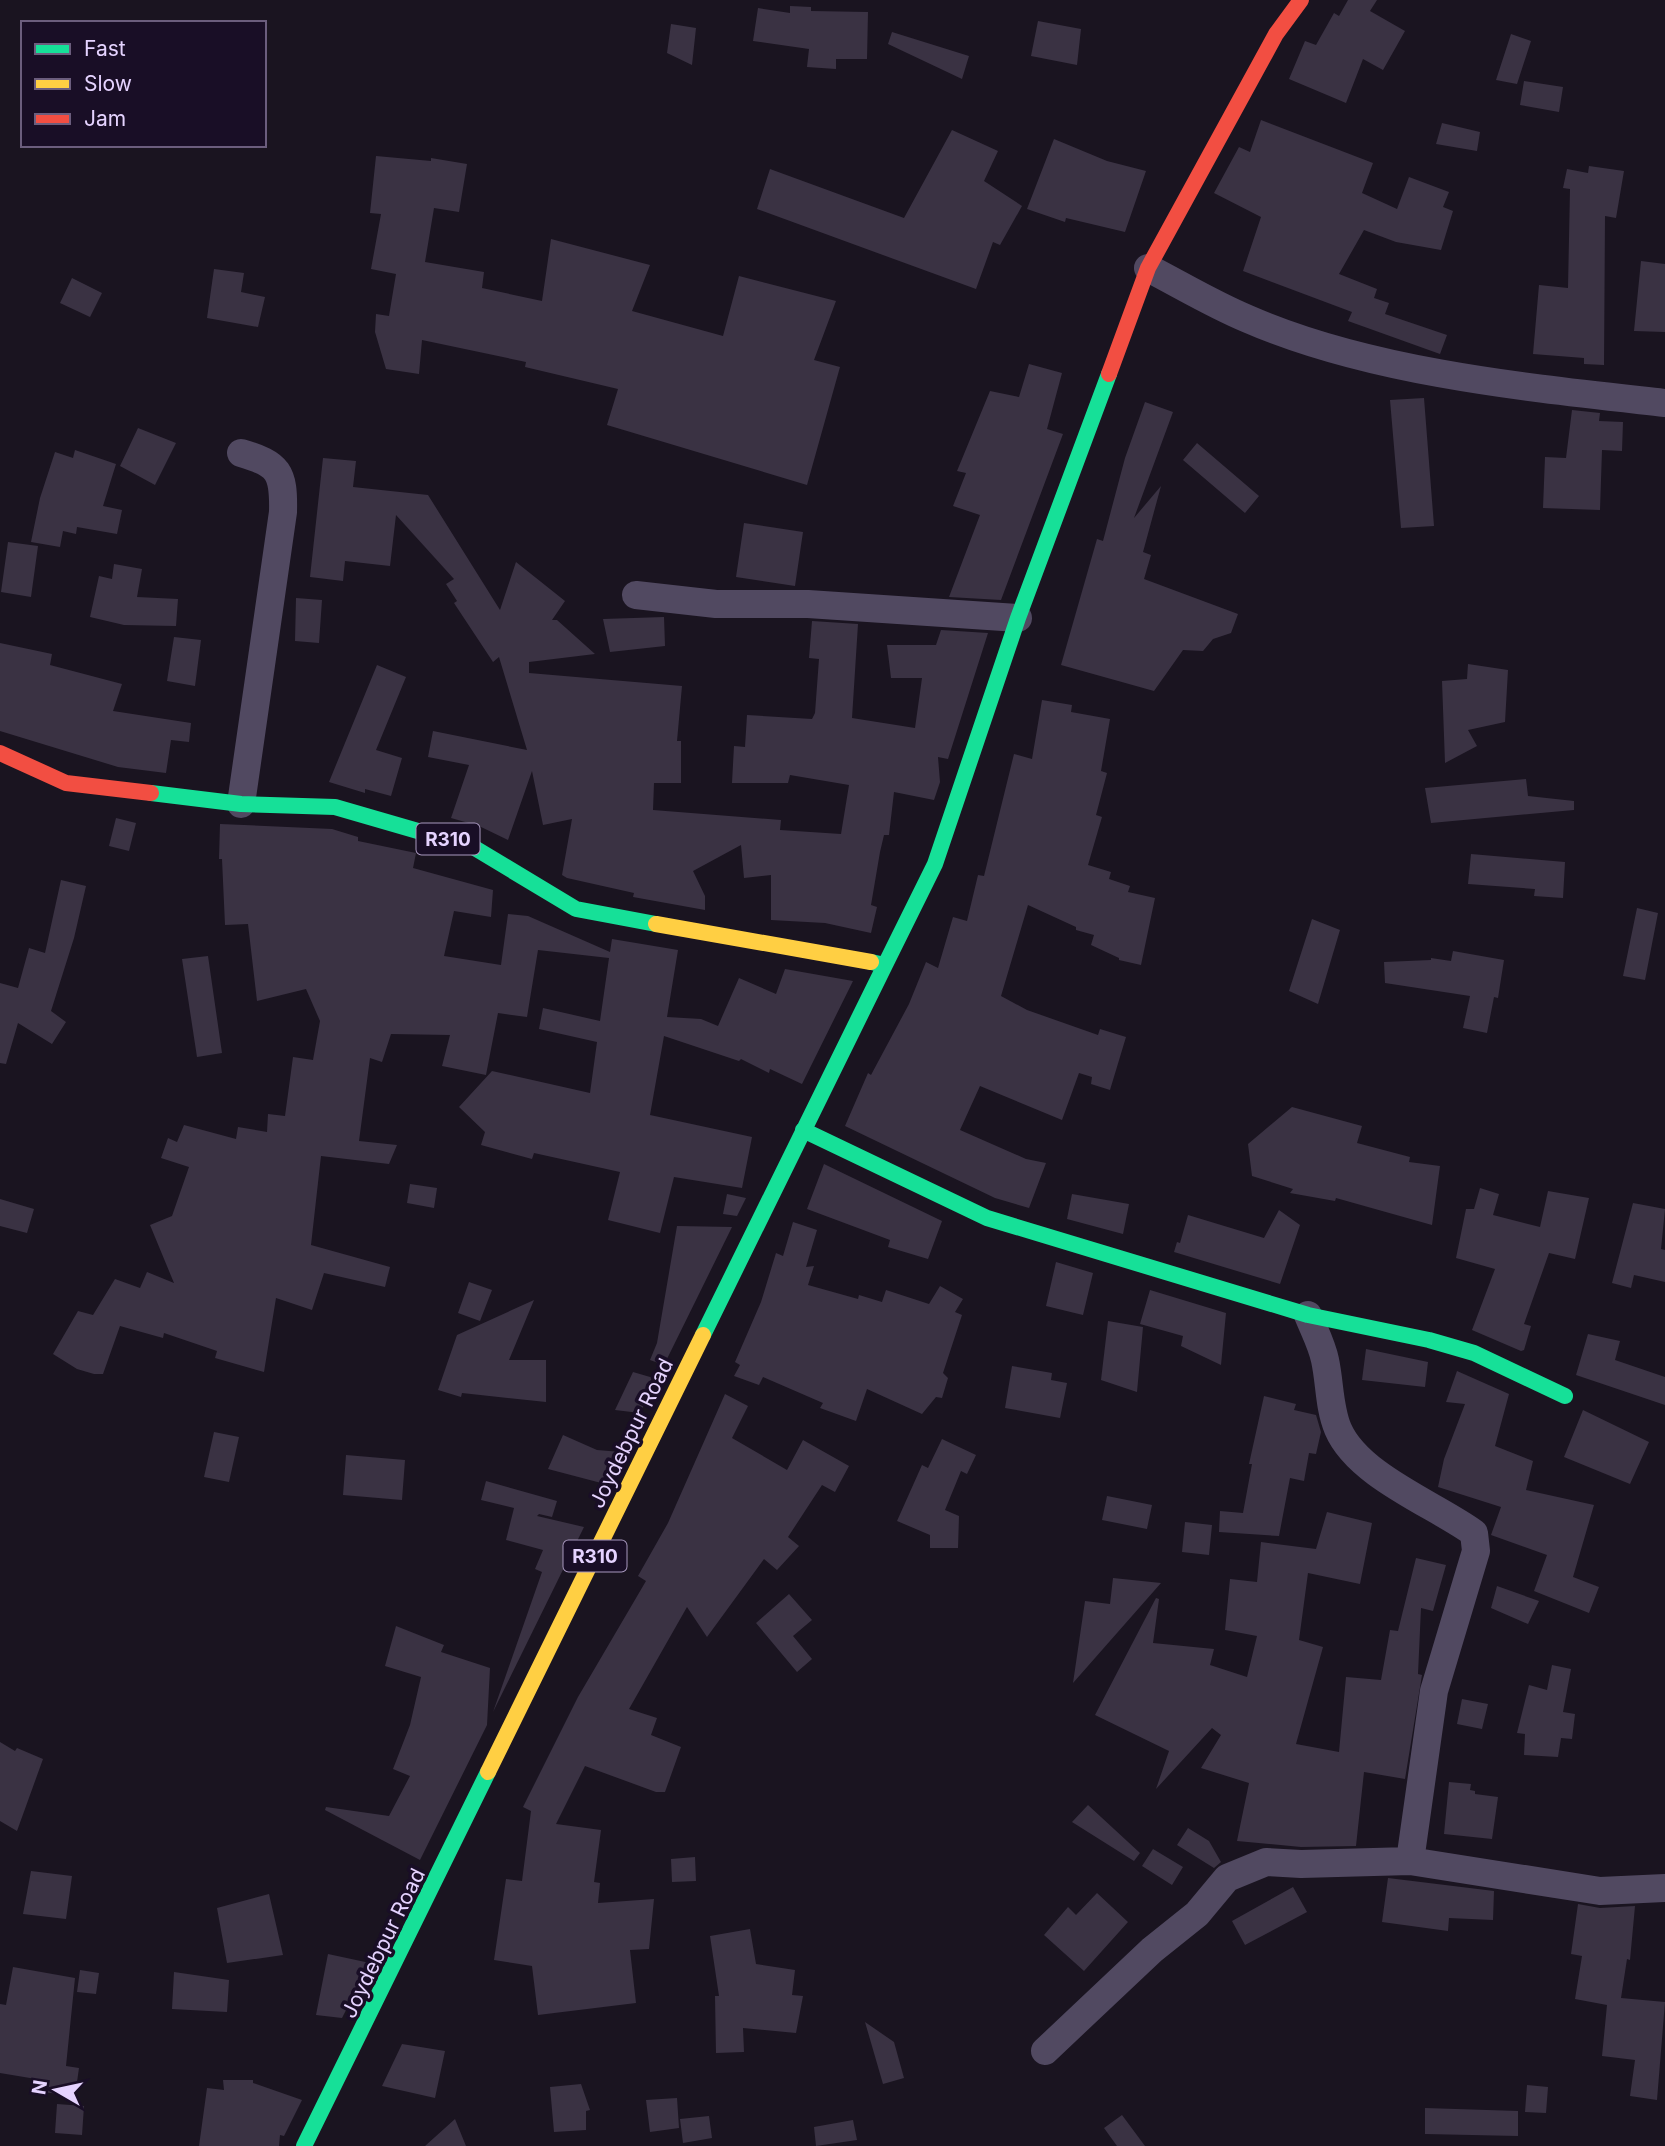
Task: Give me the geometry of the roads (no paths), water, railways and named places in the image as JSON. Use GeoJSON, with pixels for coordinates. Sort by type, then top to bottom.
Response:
{"type":"FeatureCollection","features":[{"type":"Feature","properties":{"kind":"main road","name":"Joydebpur Road"},"geometry":{"type":"LineString","coordinates":[[304,2146],[935,864],[1018,618],[1148,268],[1276,34],[1301,0]]}},
{"type":"Feature","properties":{"kind":"main road","name":"R310"},"geometry":{"type":"LineString","coordinates":[[0,753],[66,783],[241,804],[335,807],[473,847],[576,909],[885,965]]}},
{"type":"Feature","properties":{"kind":"main road"},"geometry":{"type":"LineString","coordinates":[[803,1130],[988,1218],[1308,1315],[1429,1340],[1474,1353],[1565,1396]]}},
{"type":"Feature","properties":{"kind":"street"},"geometry":{"type":"LineString","coordinates":[[1148,268],[1248,319],[1378,362],[1564,392],[1665,403]]}},
{"type":"Feature","properties":{"kind":"street"},"geometry":{"type":"LineString","coordinates":[[241,453],[266,460],[276,469],[284,486],[284,512],[241,804]]}},
{"type":"Feature","properties":{"kind":"street"},"geometry":{"type":"LineString","coordinates":[[636,595],[716,604],[797,603],[1018,618]]}},
{"type":"Feature","properties":{"kind":"street"},"geometry":{"type":"LineString","coordinates":[[1308,1315],[1325,1359],[1339,1431],[1356,1454],[1422,1504],[1454,1518],[1474,1533],[1476,1551],[1434,1691],[1410,1861]]}},
{"type":"Feature","properties":{"kind":"street"},"geometry":{"type":"LineString","coordinates":[[1045,2051],[1152,1950],[1197,1914],[1227,1878],[1266,1862],[1301,1864],[1410,1861],[1600,1891],[1665,1888]]}}]}
